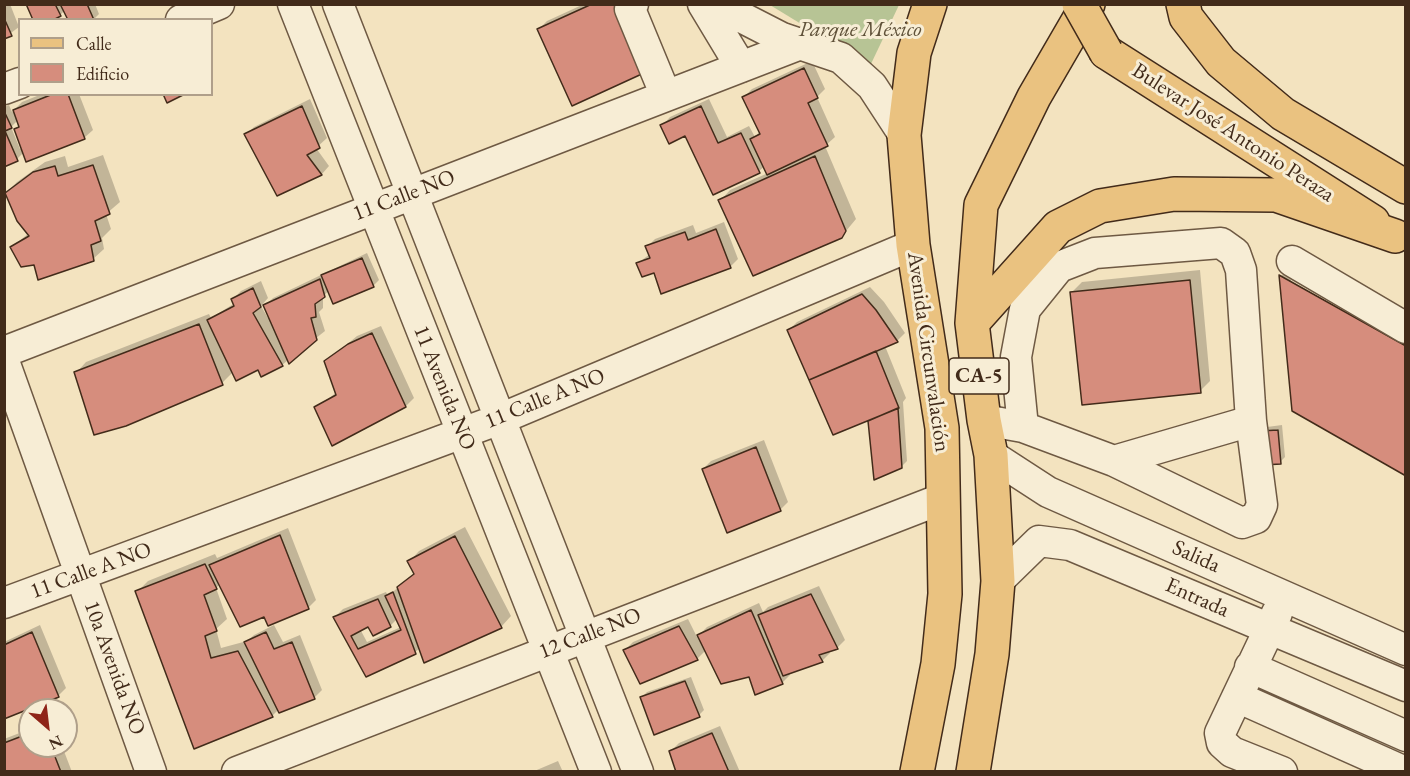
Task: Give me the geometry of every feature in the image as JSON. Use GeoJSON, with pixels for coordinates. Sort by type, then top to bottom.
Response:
{"type":"FeatureCollection","features":[{"type":"Feature","properties":{"kind":"main road","name":"Avenida Circunvalación"},"geometry":{"type":"LineString","coordinates":[[915,771],[938,664],[945,594],[942,428],[913,245],[904,135],[914,53],[930,4]]}},
{"type":"Feature","properties":{"kind":"main road","name":"Bulevar José Antonio Peraza"},"geometry":{"type":"LineString","coordinates":[[1079,4],[1106,52],[1400,239]]}},
{"type":"Feature","properties":{"kind":"main road","name":"Avenida Circunvalación"},"geometry":{"type":"LineString","coordinates":[[973,771],[992,654],[998,581],[991,455],[984,420],[972,323],[981,205],[1034,98],[1088,4]]}},
{"type":"Feature","properties":{"kind":"main road","name":"Bulevar José Antonio Peraza"},"geometry":{"type":"LineString","coordinates":[[1183,4],[1186,17],[1221,62],[1283,114],[1406,187]]}},
{"type":"Feature","properties":{"kind":"main road"},"geometry":{"type":"LineString","coordinates":[[972,323],[1058,227],[1100,206],[1174,194],[1276,195],[1400,239]]}},
{"type":"Feature","properties":{"kind":"street"},"geometry":{"type":"LineString","coordinates":[[186,18],[219,4]]}},
{"type":"Feature","properties":{"kind":"street","name":"11 Avenida NO"},"geometry":{"type":"LineString","coordinates":[[293,4],[596,771]]}},
{"type":"Feature","properties":{"kind":"street","name":"11 Avenida NO"},"geometry":{"type":"LineString","coordinates":[[338,4],[638,771]]}},
{"type":"Feature","properties":{"kind":"street"},"geometry":{"type":"LineString","coordinates":[[633,4],[630,9],[666,96]]}},
{"type":"Feature","properties":{"kind":"street"},"geometry":{"type":"LineString","coordinates":[[703,4],[741,67]]}},
{"type":"Feature","properties":{"kind":"street"},"geometry":{"type":"LineString","coordinates":[[731,4],[743,18],[782,38],[803,43],[841,58],[872,86],[904,135]]}},
{"type":"Feature","properties":{"kind":"street","name":"11 Calle NO"},"geometry":{"type":"LineString","coordinates":[[4,352],[803,43]]}},
{"type":"Feature","properties":{"kind":"street"},"geometry":{"type":"LineString","coordinates":[[984,420],[1023,427],[1114,461],[1242,523],[1256,518],[1262,505],[1251,421],[1242,270],[1235,253],[1221,243],[1095,253],[1059,267],[1025,309],[1016,357],[1023,427]]}},
{"type":"Feature","properties":{"kind":"street","name":"11 Calle A NO"},"geometry":{"type":"LineString","coordinates":[[4,603],[500,419],[913,245]]}},
{"type":"Feature","properties":{"kind":"street"},"geometry":{"type":"LineString","coordinates":[[1292,261],[1406,328]]}},
{"type":"Feature","properties":{"kind":"street","name":"10a Avenida NO"},"geometry":{"type":"LineString","coordinates":[[4,361],[151,771]]}},
{"type":"Feature","properties":{"kind":"street"},"geometry":{"type":"LineString","coordinates":[[1114,461],[1251,421]]}},
{"type":"Feature","properties":{"kind":"street","name":"Salida"},"geometry":{"type":"LineString","coordinates":[[991,455],[1048,492],[1406,650]]}},
{"type":"Feature","properties":{"kind":"street","name":"12 Calle NO"},"geometry":{"type":"LineString","coordinates":[[237,771],[944,498]]}},
{"type":"Feature","properties":{"kind":"street","name":"Entrada"},"geometry":{"type":"LineString","coordinates":[[998,581],[1039,541],[1070,544],[1268,630],[1406,686]]}},
{"type":"Feature","properties":{"kind":"street"},"geometry":{"type":"LineString","coordinates":[[1282,771],[1232,752],[1221,743],[1220,733],[1250,667],[1286,597]]}},
{"type":"Feature","properties":{"kind":"street"},"geometry":{"type":"LineString","coordinates":[[1250,667],[1406,736]]}},
{"type":"Feature","properties":{"kind":"street"},"geometry":{"type":"LineString","coordinates":[[1237,697],[1402,771],[1406,764]]}},
{"type":"Feature","properties":{"kind":"green space","name":"Parque México"},"geometry":{"type":"Polygon","coordinates":[[[770,5],[899,5],[870,66],[770,5]]]}},
{"type":"Feature","properties":{"kind":"building"},"geometry":{"type":"Polygon","coordinates":[[[26,4],[55,4],[61,16],[57,18],[32,18],[26,4]]]}},
{"type":"Feature","properties":{"kind":"building"},"geometry":{"type":"Polygon","coordinates":[[[60,4],[87,4],[93,18],[67,18],[60,4]]]}},
{"type":"Feature","properties":{"kind":"building"},"geometry":{"type":"Polygon","coordinates":[[[592,4],[614,4],[644,73],[572,106],[537,29],[592,4]]]}},
{"type":"Feature","properties":{"kind":"building"},"geometry":{"type":"Polygon","coordinates":[[[4,18],[12,36],[4,39],[4,18]]]}},
{"type":"Feature","properties":{"kind":"building"},"geometry":{"type":"Polygon","coordinates":[[[804,68],[818,98],[808,103],[828,146],[767,175],[750,139],[760,134],[742,97],[804,68]]]}},
{"type":"Feature","properties":{"kind":"building"},"geometry":{"type":"Polygon","coordinates":[[[48,96],[69,96],[85,139],[26,162],[14,129],[19,127],[13,110],[48,96]]]}},
{"type":"Feature","properties":{"kind":"building"},"geometry":{"type":"Polygon","coordinates":[[[164,96],[181,96],[167,103],[164,96]]]}},
{"type":"Feature","properties":{"kind":"building"},"geometry":{"type":"Polygon","coordinates":[[[302,106],[320,148],[307,155],[322,175],[277,196],[244,134],[302,106]]]}},
{"type":"Feature","properties":{"kind":"building"},"geometry":{"type":"Polygon","coordinates":[[[701,106],[718,143],[741,133],[760,173],[713,195],[685,136],[669,144],[660,125],[701,106]]]}},
{"type":"Feature","properties":{"kind":"building"},"geometry":{"type":"Polygon","coordinates":[[[4,111],[12,128],[5,131],[18,161],[4,167],[4,111]]]}},
{"type":"Feature","properties":{"kind":"building"},"geometry":{"type":"Polygon","coordinates":[[[815,156],[846,231],[842,238],[753,276],[718,200],[815,156]]]}},
{"type":"Feature","properties":{"kind":"building"},"geometry":{"type":"Polygon","coordinates":[[[93,165],[110,214],[95,221],[101,241],[91,245],[94,261],[38,280],[34,265],[21,267],[10,247],[29,236],[17,221],[5,193],[33,172],[55,166],[58,176],[93,165]]]}},
{"type":"Feature","properties":{"kind":"building"},"geometry":{"type":"Polygon","coordinates":[[[716,229],[731,268],[661,294],[654,273],[642,277],[636,263],[650,258],[645,246],[685,232],[688,240],[716,229]]]}},
{"type":"Feature","properties":{"kind":"building"},"geometry":{"type":"Polygon","coordinates":[[[362,258],[374,287],[333,304],[321,275],[362,258]]]}},
{"type":"Feature","properties":{"kind":"building"},"geometry":{"type":"Polygon","coordinates":[[[1279,275],[1406,346],[1406,476],[1292,411],[1279,275]]]}},
{"type":"Feature","properties":{"kind":"building"},"geometry":{"type":"Polygon","coordinates":[[[320,279],[325,297],[315,304],[316,317],[311,318],[317,340],[289,364],[263,305],[320,279]]]}},
{"type":"Feature","properties":{"kind":"building"},"geometry":{"type":"Polygon","coordinates":[[[1190,280],[1201,393],[1082,405],[1070,292],[1190,280]]]}},
{"type":"Feature","properties":{"kind":"building"},"geometry":{"type":"Polygon","coordinates":[[[253,288],[261,307],[253,313],[283,366],[261,377],[258,370],[236,381],[207,320],[234,306],[231,299],[253,288]]]}},
{"type":"Feature","properties":{"kind":"building"},"geometry":{"type":"Polygon","coordinates":[[[862,294],[898,342],[809,380],[787,330],[862,294]]]}},
{"type":"Feature","properties":{"kind":"building"},"geometry":{"type":"Polygon","coordinates":[[[199,324],[223,385],[126,426],[94,435],[74,372],[199,324]]]}},
{"type":"Feature","properties":{"kind":"building"},"geometry":{"type":"Polygon","coordinates":[[[372,333],[406,407],[332,446],[314,407],[336,395],[324,361],[348,344],[372,333]]]}},
{"type":"Feature","properties":{"kind":"building"},"geometry":{"type":"Polygon","coordinates":[[[876,351],[899,408],[833,435],[809,380],[876,351]]]}},
{"type":"Feature","properties":{"kind":"building"},"geometry":{"type":"Polygon","coordinates":[[[898,408],[902,468],[874,480],[868,421],[898,408]]]}},
{"type":"Feature","properties":{"kind":"building"},"geometry":{"type":"Polygon","coordinates":[[[1278,430],[1281,464],[1263,465],[1260,431],[1278,430]]]}},
{"type":"Feature","properties":{"kind":"building"},"geometry":{"type":"Polygon","coordinates":[[[756,447],[781,511],[727,533],[702,469],[756,447]]]}},
{"type":"Feature","properties":{"kind":"building"},"geometry":{"type":"Polygon","coordinates":[[[280,535],[309,609],[268,626],[264,617],[240,627],[209,565],[280,535]]]}},
{"type":"Feature","properties":{"kind":"building"},"geometry":{"type":"Polygon","coordinates":[[[455,536],[502,628],[424,663],[397,587],[414,574],[407,561],[455,536]]]}},
{"type":"Feature","properties":{"kind":"building"},"geometry":{"type":"Polygon","coordinates":[[[205,564],[217,589],[204,595],[217,631],[205,636],[211,658],[238,651],[273,717],[194,749],[135,591],[205,564]]]}},
{"type":"Feature","properties":{"kind":"building"},"geometry":{"type":"Polygon","coordinates":[[[393,592],[416,654],[366,677],[333,617],[378,599],[391,627],[373,636],[368,627],[351,636],[358,649],[401,630],[385,596],[393,592]]]}},
{"type":"Feature","properties":{"kind":"building"},"geometry":{"type":"Polygon","coordinates":[[[811,594],[838,649],[819,655],[823,662],[783,676],[758,615],[811,594]]]}},
{"type":"Feature","properties":{"kind":"building"},"geometry":{"type":"Polygon","coordinates":[[[751,610],[783,684],[755,695],[749,677],[721,684],[697,635],[751,610]]]}},
{"type":"Feature","properties":{"kind":"building"},"geometry":{"type":"Polygon","coordinates":[[[679,626],[698,660],[640,684],[623,650],[679,626]]]}},
{"type":"Feature","properties":{"kind":"building"},"geometry":{"type":"Polygon","coordinates":[[[32,632],[59,697],[18,698],[18,713],[4,719],[4,645],[32,632]]]}},
{"type":"Feature","properties":{"kind":"building"},"geometry":{"type":"Polygon","coordinates":[[[266,632],[274,649],[292,642],[315,699],[279,713],[244,642],[266,632]]]}},
{"type":"Feature","properties":{"kind":"building"},"geometry":{"type":"Polygon","coordinates":[[[685,681],[700,717],[654,735],[640,697],[685,681]]]}},
{"type":"Feature","properties":{"kind":"building"},"geometry":{"type":"Polygon","coordinates":[[[712,733],[729,772],[676,772],[669,751],[712,733]]]}},
{"type":"Feature","properties":{"kind":"building"},"geometry":{"type":"Polygon","coordinates":[[[18,738],[18,758],[56,758],[61,772],[4,772],[4,743],[18,738]]]}}]}
